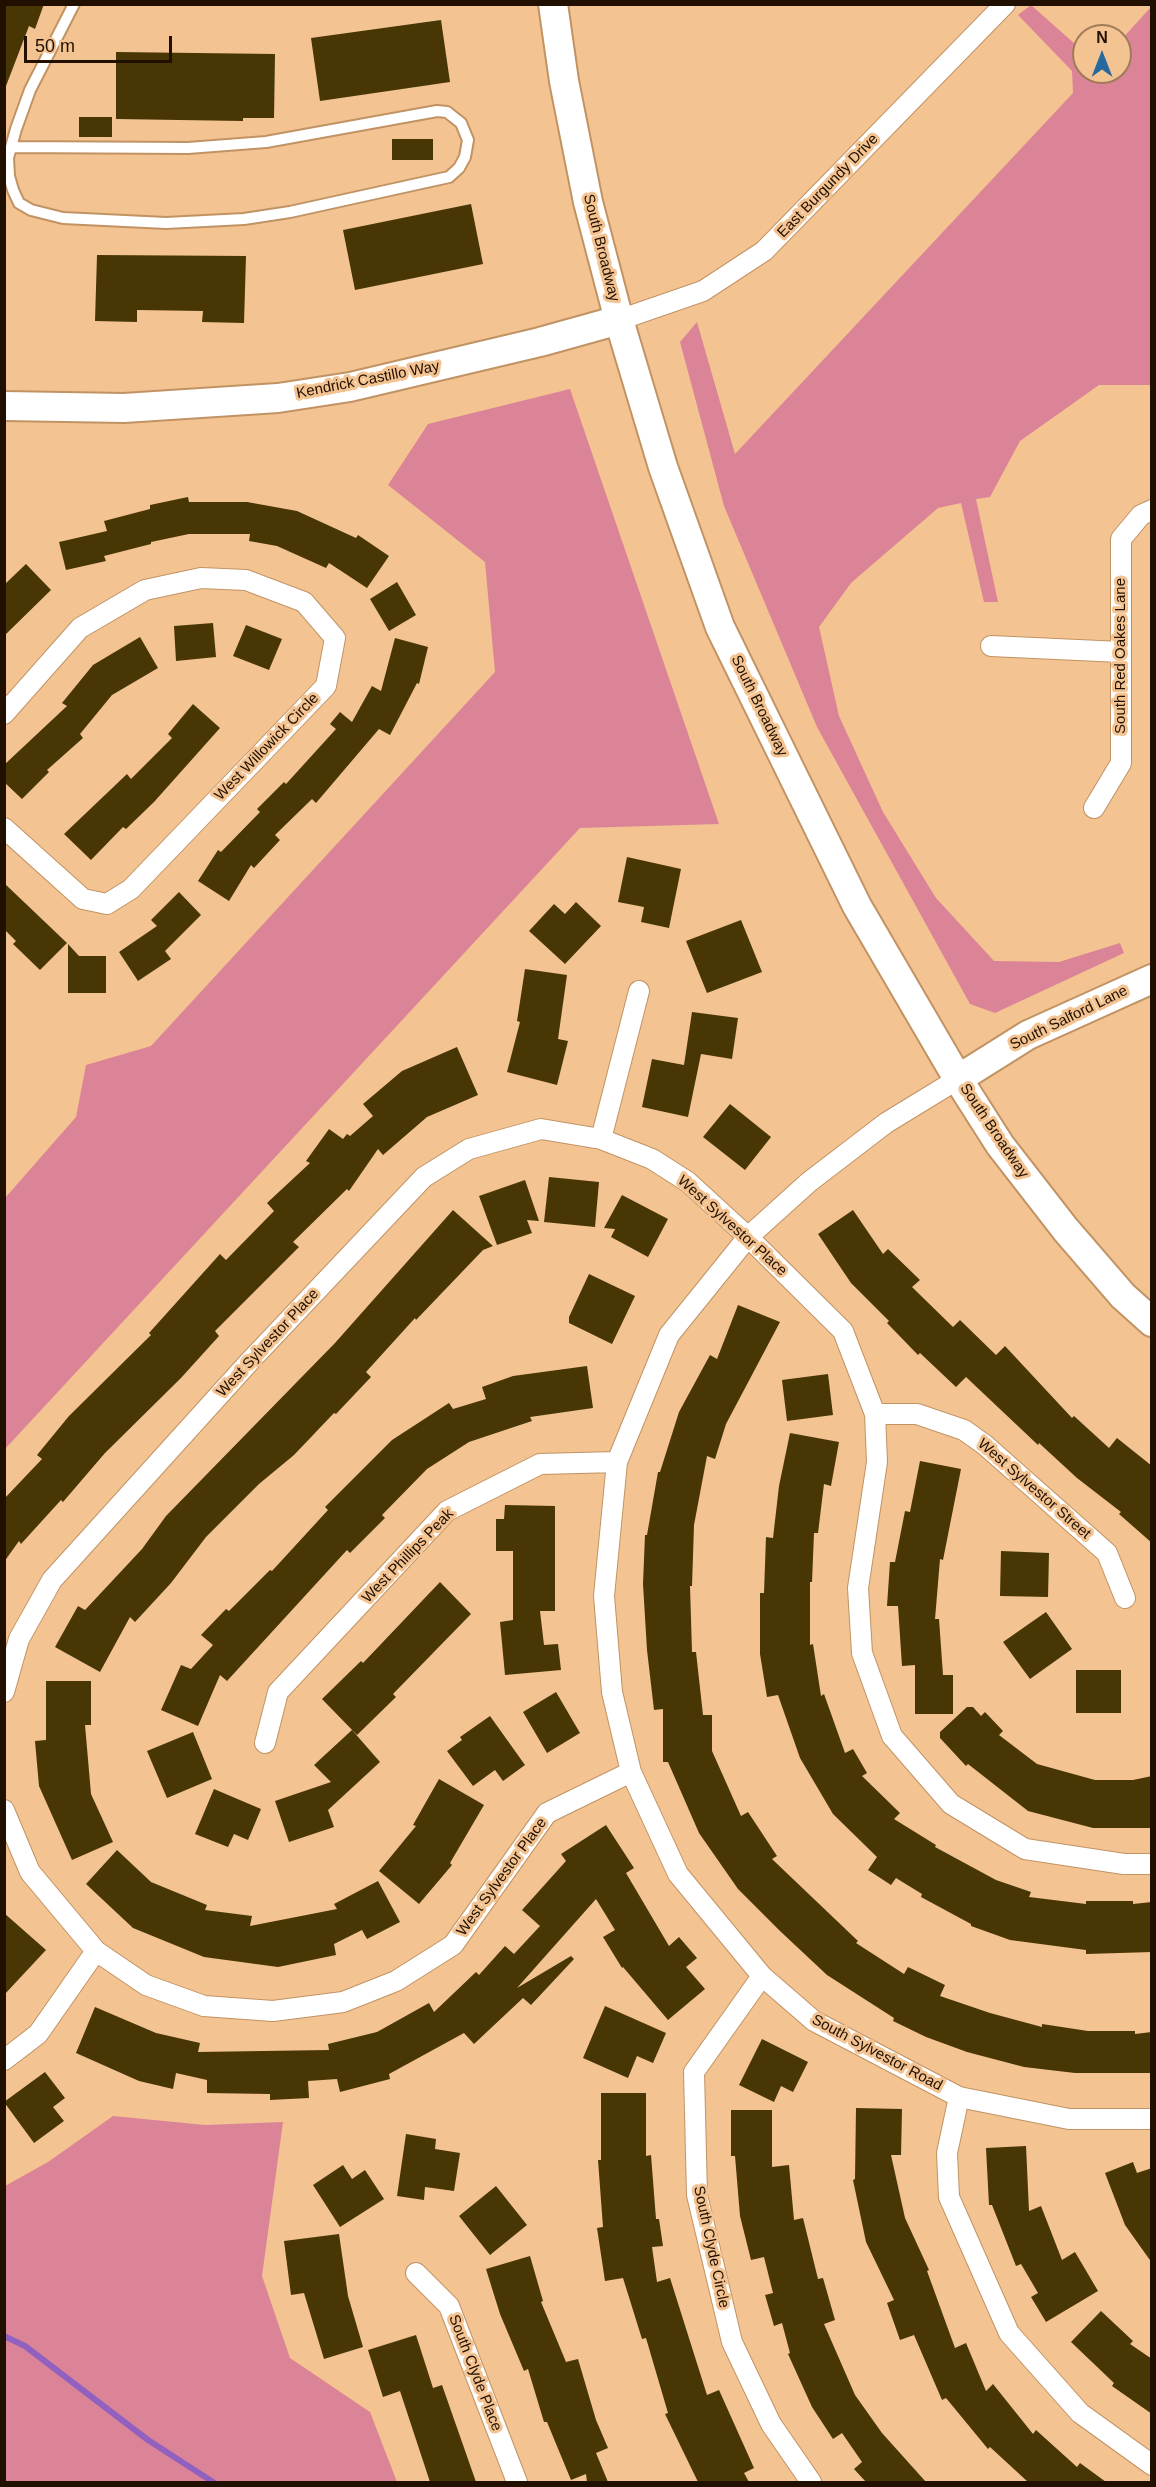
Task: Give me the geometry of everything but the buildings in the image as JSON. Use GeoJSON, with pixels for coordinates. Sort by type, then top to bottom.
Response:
{"type":"FeatureCollection","features":[{"type":"Feature","properties":{"kind":"main road","name":"South Broadway"},"geometry":{"type":"LineString","coordinates":[[553,4],[564,81],[588,202],[619,320],[663,467],[720,627],[857,906],[958,1079],[1000,1145],[1066,1230],[1123,1296],[1152,1322]]}},
{"type":"Feature","properties":{"kind":"main road","name":"Kendrick Castillo Way"},"geometry":{"type":"LineString","coordinates":[[4,406],[124,408],[278,398],[351,387],[540,342],[619,320]]}},
{"type":"Feature","properties":{"kind":"main road","name":"South Salford Lane"},"geometry":{"type":"LineString","coordinates":[[958,1079],[1028,1035],[1152,979]]}},
{"type":"Feature","properties":{"kind":"street","name":"East Burgundy Drive"},"geometry":{"type":"LineString","coordinates":[[619,320],[703,291],[764,251],[1005,4]]}},
{"type":"Feature","properties":{"kind":"street","name":"South Red Oakes Lane"},"geometry":{"type":"LineString","coordinates":[[1094,808],[1121,763],[1121,539],[1141,515],[1152,510]]}},
{"type":"Feature","properties":{"kind":"street","name":"West Willowick Circle"},"geometry":{"type":"LineString","coordinates":[[4,714],[80,628],[145,590],[201,578],[246,580],[304,602],[335,638],[326,686],[131,890],[107,904],[83,899],[4,828]]}},
{"type":"Feature","properties":{"kind":"street"},"geometry":{"type":"LineString","coordinates":[[991,646],[1121,652]]}},
{"type":"Feature","properties":{"kind":"street"},"geometry":{"type":"LineString","coordinates":[[601,1139],[639,991]]}},
{"type":"Feature","properties":{"kind":"street","name":"South Sylvestor Road"},"geometry":{"type":"LineString","coordinates":[[958,1079],[886,1123],[808,1182],[748,1237],[669,1335],[618,1462],[604,1596],[612,1692],[631,1772],[678,1874],[762,1976],[814,2021],[959,2097],[1069,2119],[1152,2119]]}},
{"type":"Feature","properties":{"kind":"street","name":"West Sylvestor Place"},"geometry":{"type":"LineString","coordinates":[[4,1692],[12,1636],[52,1580],[250,1361],[424,1177],[469,1149],[541,1129],[601,1139],[652,1159],[688,1182],[748,1237],[843,1331],[876,1414],[877,1462],[858,1588],[862,1653],[892,1736],[951,1804],[1025,1849],[1124,1864],[1152,1864]]}},
{"type":"Feature","properties":{"kind":"street","name":"West Sylvestor Street"},"geometry":{"type":"LineString","coordinates":[[876,1414],[917,1414],[964,1430],[985,1445],[1107,1553],[1125,1598]]}},
{"type":"Feature","properties":{"kind":"street","name":"West Phillips Peak"},"geometry":{"type":"LineString","coordinates":[[265,1743],[278,1692],[447,1511],[540,1464],[618,1462]]}},
{"type":"Feature","properties":{"kind":"street","name":"West Sylvestor Place"},"geometry":{"type":"LineString","coordinates":[[4,1810],[30,1872],[96,1951],[146,1985],[204,2006],[273,2011],[343,2002],[396,1981],[453,1946],[548,1813],[631,1772]]}},
{"type":"Feature","properties":{"kind":"street"},"geometry":{"type":"LineString","coordinates":[[4,2060],[38,2034],[96,1951]]}},
{"type":"Feature","properties":{"kind":"street","name":"South Clyde Circle"},"geometry":{"type":"LineString","coordinates":[[762,1976],[694,2072],[697,2195],[732,2342],[771,2424],[811,2482]]}},
{"type":"Feature","properties":{"kind":"street"},"geometry":{"type":"LineString","coordinates":[[959,2097],[947,2153],[949,2197],[1009,2333],[1080,2413],[1152,2465]]}},
{"type":"Feature","properties":{"kind":"street","name":"South Clyde Place"},"geometry":{"type":"LineString","coordinates":[[416,2273],[449,2306],[517,2482]]}},
{"type":"Feature","properties":{"kind":"lane"},"geometry":{"type":"LineString","coordinates":[[11,147],[188,148],[266,142],[437,111],[447,112],[455,118],[468,140],[468,148],[459,168],[449,177],[290,212],[244,219],[166,223],[63,218],[31,210],[19,203],[13,190],[8,158],[11,147],[30,90],[74,4]]}},
{"type":"Feature","properties":{"kind":"shaded area"},"geometry":{"type":"Polygon","coordinates":[[[1031,5],[1072,41],[1072,71],[1018,15],[1031,5]]]}},
{"type":"Feature","properties":{"kind":"shaded area"},"geometry":{"type":"Polygon","coordinates":[[[1151,7],[1151,385],[1099,385],[1020,441],[990,497],[976,499],[998,602],[984,602],[961,503],[938,508],[851,583],[819,627],[839,716],[883,812],[936,898],[994,961],[1059,962],[1120,943],[1124,953],[995,1013],[970,1004],[817,727],[724,506],[680,342],[697,322],[735,454],[1073,93],[1073,84],[1132,84],[1132,28],[1151,7]]]}},
{"type":"Feature","properties":{"kind":"shaded area"},"geometry":{"type":"Polygon","coordinates":[[[570,389],[719,824],[580,828],[5,1449],[5,1198],[76,1117],[86,1065],[151,1046],[495,672],[485,562],[388,485],[428,424],[570,389]]]}},
{"type":"Feature","properties":{"kind":"shaded area"},"geometry":{"type":"Polygon","coordinates":[[[113,2116],[205,2125],[283,2122],[262,2276],[290,2358],[370,2412],[397,2482],[5,2482],[5,2186],[48,2162],[113,2116]]]}},
{"type":"Feature","properties":{"kind":"waterway"},"geometry":{"type":"LineString","coordinates":[[4,2336],[25,2346],[148,2440],[213,2482]]}}]}
